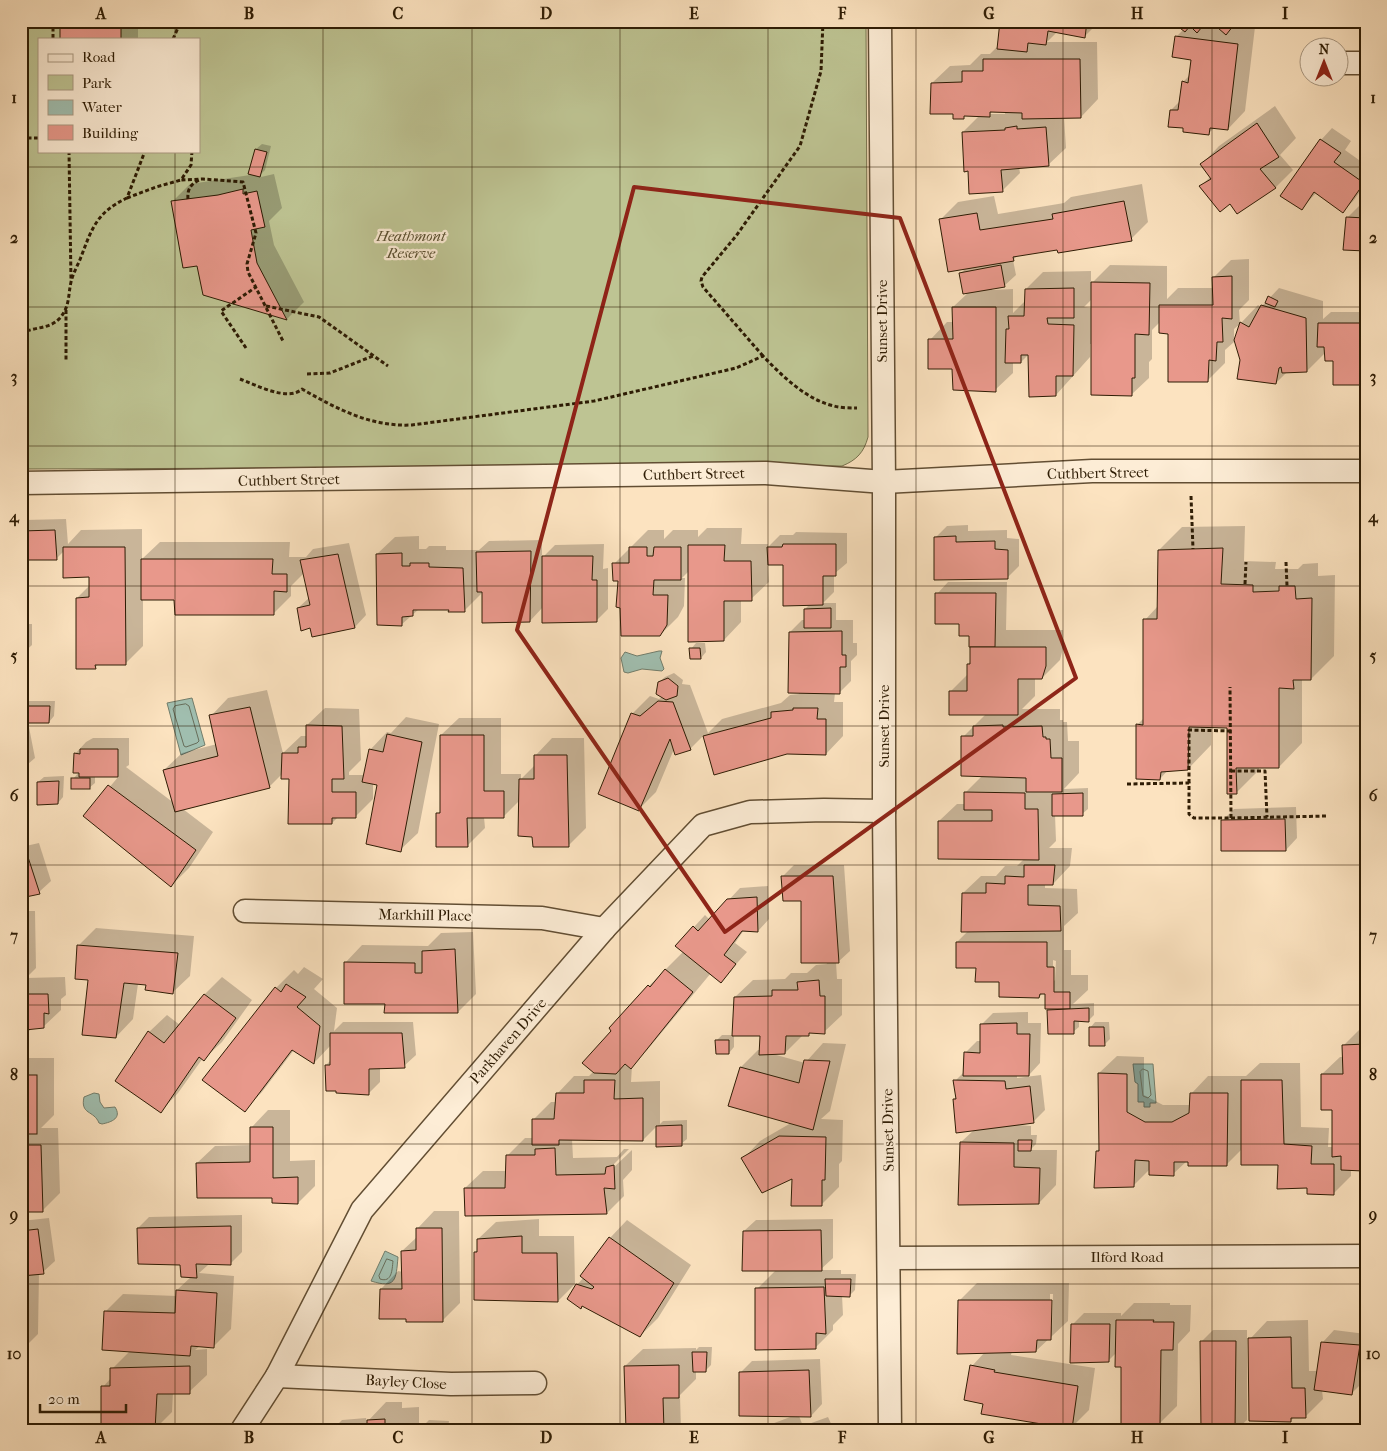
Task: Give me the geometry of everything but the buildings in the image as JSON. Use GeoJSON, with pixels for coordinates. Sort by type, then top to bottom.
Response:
{"type":"FeatureCollection","features":[{"type":"Feature","properties":{"kind":"street","name":"Sunset Drive"},"geometry":{"type":"LineString","coordinates":[[880,21],[884,482],[884,811],[890,1430]]}},
{"type":"Feature","properties":{"kind":"street"},"geometry":{"type":"LineString","coordinates":[[1350,63],[1366,63]]}},
{"type":"Feature","properties":{"kind":"street","name":"Cuthbert Street"},"geometry":{"type":"LineString","coordinates":[[21,483],[766,473],[884,482],[1092,472],[1366,471]]}},
{"type":"Feature","properties":{"kind":"street","name":"Parkhaven Drive"},"geometry":{"type":"LineString","coordinates":[[242,1430],[277,1376],[362,1210],[604,928],[703,825],[750,812],[884,811]]}},
{"type":"Feature","properties":{"kind":"street","name":"Markhill Place"},"geometry":{"type":"LineString","coordinates":[[245,911],[542,918],[604,928]]}},
{"type":"Feature","properties":{"kind":"street","name":"Ilford Road"},"geometry":{"type":"LineString","coordinates":[[889,1258],[1366,1256]]}},
{"type":"Feature","properties":{"kind":"street","name":"Bayley Close"},"geometry":{"type":"LineString","coordinates":[[277,1376],[451,1384],[536,1383]]}},
{"type":"Feature","properties":{"kind":"path"},"geometry":{"type":"LineString","coordinates":[[53,21],[53,38]]}},
{"type":"Feature","properties":{"kind":"path"},"geometry":{"type":"LineString","coordinates":[[173,38],[181,21]]}},
{"type":"Feature","properties":{"kind":"path"},"geometry":{"type":"LineString","coordinates":[[823,21],[821,71],[800,146],[736,236],[702,277],[701,281],[703,287],[763,356],[816,400],[837,406],[883,409]]}},
{"type":"Feature","properties":{"kind":"path"},"geometry":{"type":"LineString","coordinates":[[21,138],[38,138]]}},
{"type":"Feature","properties":{"kind":"path"},"geometry":{"type":"LineString","coordinates":[[21,334],[53,324],[60,318],[70,298],[69,152]]}},
{"type":"Feature","properties":{"kind":"path"},"geometry":{"type":"LineString","coordinates":[[127,198],[145,152]]}},
{"type":"Feature","properties":{"kind":"path"},"geometry":{"type":"LineString","coordinates":[[180,180],[186,174],[191,164],[192,152]]}},
{"type":"Feature","properties":{"kind":"path"},"geometry":{"type":"LineString","coordinates":[[71,282],[96,220],[109,208],[156,186],[180,180],[203,179],[244,182],[256,233],[246,264],[248,272],[283,341]]}},
{"type":"Feature","properties":{"kind":"path"},"geometry":{"type":"LineString","coordinates":[[188,199],[190,186],[203,179]]}},
{"type":"Feature","properties":{"kind":"path"},"geometry":{"type":"LineString","coordinates":[[246,348],[221,311],[256,287]]}},
{"type":"Feature","properties":{"kind":"path"},"geometry":{"type":"LineString","coordinates":[[266,306],[318,317],[388,366]]}},
{"type":"Feature","properties":{"kind":"path"},"geometry":{"type":"LineString","coordinates":[[66,307],[66,360]]}},
{"type":"Feature","properties":{"kind":"path"},"geometry":{"type":"LineString","coordinates":[[307,374],[330,374],[373,356]]}},
{"type":"Feature","properties":{"kind":"path"},"geometry":{"type":"LineString","coordinates":[[240,379],[274,392],[295,394],[302,389],[329,404],[367,420],[390,425],[412,425],[594,401],[736,368],[763,356]]}},
{"type":"Feature","properties":{"kind":"path"},"geometry":{"type":"LineString","coordinates":[[1191,496],[1193,549]]}},
{"type":"Feature","properties":{"kind":"path"},"geometry":{"type":"LineString","coordinates":[[1245,584],[1246,562]]}},
{"type":"Feature","properties":{"kind":"path"},"geometry":{"type":"LineString","coordinates":[[1286,562],[1287,586]]}},
{"type":"Feature","properties":{"kind":"path"},"geometry":{"type":"LineString","coordinates":[[1230,687],[1231,818]]}},
{"type":"Feature","properties":{"kind":"path"},"geometry":{"type":"LineString","coordinates":[[1231,731],[1189,730],[1189,814],[1194,818],[1327,816]]}},
{"type":"Feature","properties":{"kind":"path"},"geometry":{"type":"LineString","coordinates":[[1231,771],[1265,771],[1267,817]]}},
{"type":"Feature","properties":{"kind":"path"},"geometry":{"type":"LineString","coordinates":[[1127,784],[1189,783]]}},
{"type":"Feature","properties":{"kind":"highlighted area"},"geometry":{"type":"Polygon","coordinates":[[[634,187],[900,218],[1076,678],[725,932],[517,630],[634,187]]]}},
{"type":"Feature","properties":{"kind":"green space","name":"Heathmont Reserve"},"geometry":{"type":"Polygon","coordinates":[[[21,21],[866,21],[868,437],[859,455],[842,466],[21,469],[21,21]]]}},
{"type":"Feature","properties":{"kind":"water"},"geometry":{"type":"Polygon","coordinates":[[[662,651],[660,658],[664,669],[662,671],[642,669],[628,673],[624,672],[621,658],[625,652],[637,656],[662,651]]]}},
{"type":"Feature","properties":{"kind":"water"},"geometry":{"type":"Polygon","coordinates":[[[192,698],[205,745],[181,755],[167,703],[192,698]]]}},
{"type":"Feature","properties":{"kind":"water"},"geometry":{"type":"Polygon","coordinates":[[[1133,1064],[1153,1064],[1156,1103],[1150,1103],[1150,1107],[1144,1107],[1144,1102],[1138,1102],[1138,1084],[1135,1082],[1133,1064]]]}},
{"type":"Feature","properties":{"kind":"water"},"geometry":{"type":"Polygon","coordinates":[[[94,1093],[99,1094],[100,1102],[104,1108],[115,1107],[117,1117],[115,1119],[102,1124],[86,1110],[83,1103],[84,1097],[94,1093]]]}},
{"type":"Feature","properties":{"kind":"water"},"geometry":{"type":"Polygon","coordinates":[[[385,1251],[398,1257],[395,1277],[393,1281],[385,1284],[371,1281],[385,1251]]]}}]}
